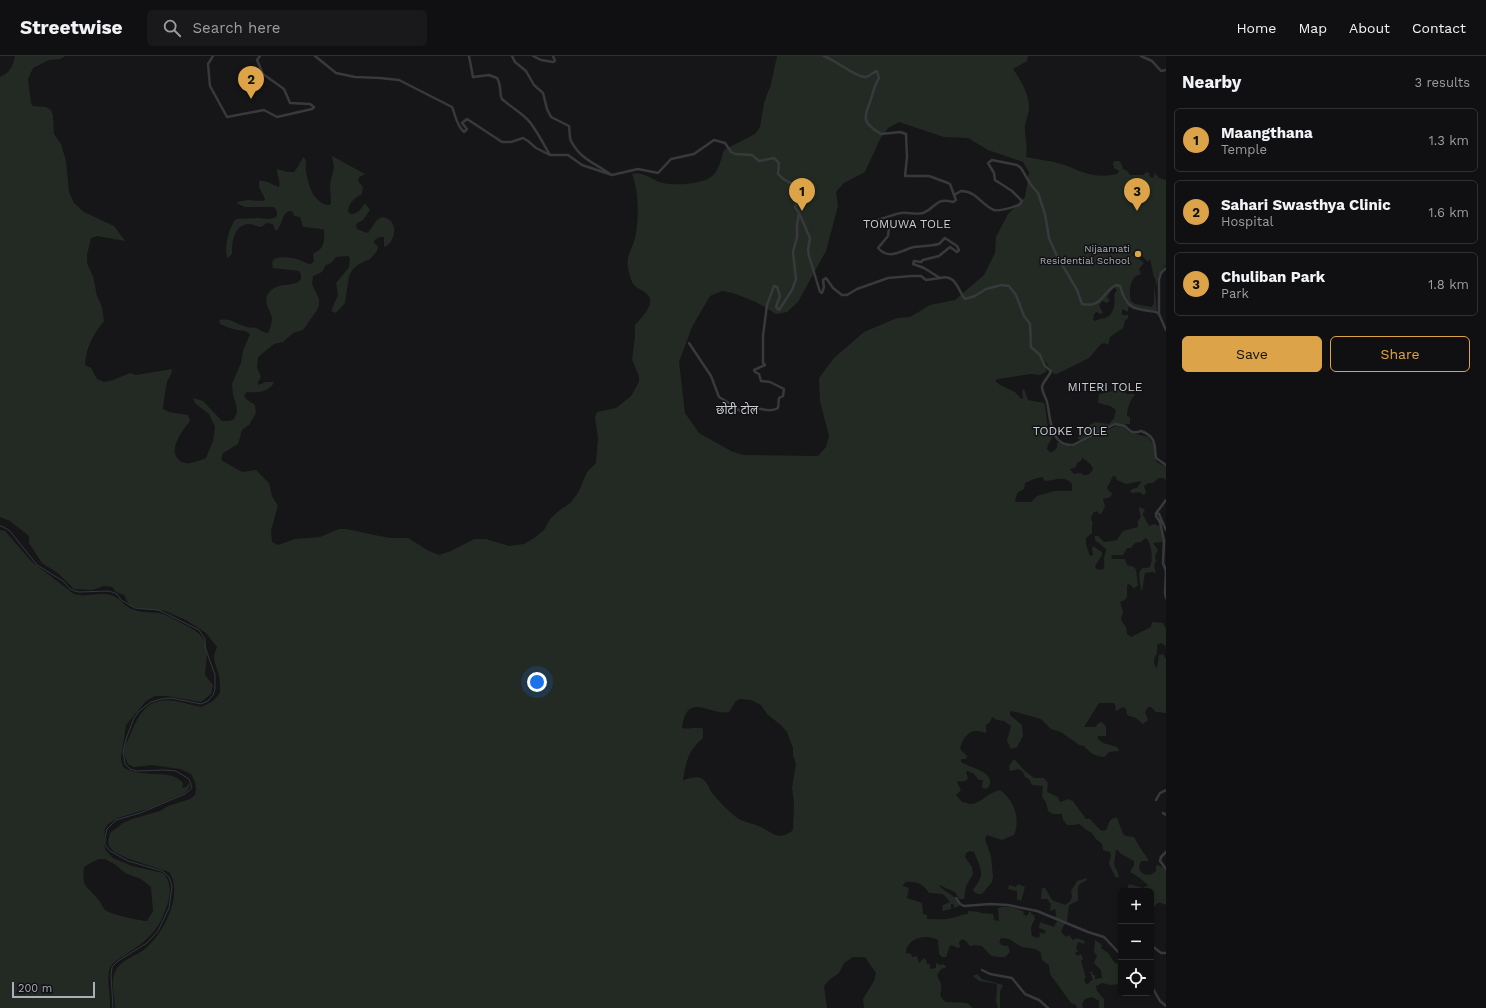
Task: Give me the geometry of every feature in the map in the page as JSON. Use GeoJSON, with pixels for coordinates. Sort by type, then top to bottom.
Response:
{"type":"FeatureCollection","features":[{"type":"Feature","properties":{"kind":"street"},"geometry":{"type":"LineString","coordinates":[[213,56],[208,64],[210,86],[227,117],[264,110],[277,117],[312,109],[314,107],[310,104],[290,103],[284,89],[263,74],[257,60],[260,56]]}},
{"type":"Feature","properties":{"kind":"street"},"geometry":{"type":"LineString","coordinates":[[314,56],[336,73],[355,77],[399,80],[452,107],[456,115],[458,126],[464,132],[467,129],[462,123],[467,119],[502,142],[511,142],[522,138],[536,148],[550,155],[568,155],[582,165],[612,175],[638,169],[658,173],[671,159],[694,154],[714,140],[725,143],[731,152],[735,154],[752,154],[759,161],[774,158],[779,163],[778,174],[783,180],[802,186],[799,199],[795,207],[810,238],[808,250],[809,256],[820,292],[822,293],[824,287],[823,280],[826,278],[833,288],[842,295],[847,295],[857,289],[888,278],[911,276],[921,276],[926,280],[947,277],[955,281],[965,299],[975,296],[986,289],[1007,285],[1012,290],[1022,312],[1031,325],[1031,347],[1040,355],[1045,366],[1051,371],[1043,385],[1043,390],[1048,403],[1051,428],[1060,441],[1066,445],[1073,446],[1115,424],[1126,426],[1132,432],[1141,431],[1150,436],[1156,446],[1156,458],[1166,465]]}},
{"type":"Feature","properties":{"kind":"street"},"geometry":{"type":"LineString","coordinates":[[469,56],[473,77],[489,75],[497,78],[501,85],[500,95],[503,100],[526,117],[534,127],[550,155]]}},
{"type":"Feature","properties":{"kind":"street"},"geometry":{"type":"LineString","coordinates":[[512,56],[514,62],[526,71],[534,85],[543,93],[547,109],[551,116],[569,126],[571,140],[584,158],[600,166],[612,175]]}},
{"type":"Feature","properties":{"kind":"street"},"geometry":{"type":"LineString","coordinates":[[533,56],[541,60],[553,62],[555,61],[553,56]]}},
{"type":"Feature","properties":{"kind":"street"},"geometry":{"type":"LineString","coordinates":[[824,56],[842,65],[857,76],[866,77],[877,71],[879,78],[865,115],[867,122],[881,134],[900,132],[906,134],[907,157],[905,176],[928,176],[950,184],[956,200],[953,202],[946,200],[939,201],[923,213],[906,214],[902,212],[878,220],[879,222],[887,225],[889,228],[888,236],[878,248],[884,252],[898,254],[911,248],[940,244],[945,238],[957,246],[959,250],[957,252],[950,247],[939,256],[923,260],[922,262],[914,261],[913,263],[915,266],[924,268],[940,278]]}},
{"type":"Feature","properties":{"kind":"street"},"geometry":{"type":"LineString","coordinates":[[1141,56],[1152,61],[1161,72],[1166,70]]}},
{"type":"Feature","properties":{"kind":"street"},"geometry":{"type":"LineString","coordinates":[[954,195],[961,191],[975,195],[982,202],[995,210],[1005,210],[1009,207],[1019,205],[1022,201],[1012,191],[996,180],[988,163],[992,160],[997,160],[1017,165],[1021,168],[1031,185],[1038,192],[1045,214],[1049,238],[1056,254],[1077,290],[1082,304],[1097,304],[1110,288],[1116,285],[1120,286],[1122,294],[1130,306],[1135,309],[1156,312],[1159,314]]}},
{"type":"Feature","properties":{"kind":"street"},"geometry":{"type":"LineString","coordinates":[[689,342],[712,376],[719,397],[740,410],[745,407],[753,406],[761,409],[775,410],[778,408],[779,398],[783,396],[784,389],[770,382],[761,381],[759,374],[754,370],[762,368],[765,365],[765,320],[767,305],[774,286],[778,287],[780,296],[776,307],[779,310],[792,290],[796,279],[793,252],[797,238],[799,213]]}},
{"type":"Feature","properties":{"kind":"street"},"geometry":{"type":"LineString","coordinates":[[1166,268],[1161,273],[1159,280],[1159,314],[1166,330]]}},
{"type":"Feature","properties":{"kind":"street"},"geometry":{"type":"LineString","coordinates":[[1156,513],[1166,500]]}},
{"type":"Feature","properties":{"kind":"street"},"geometry":{"type":"LineString","coordinates":[[1156,513],[1159,514],[1166,530]]}},
{"type":"Feature","properties":{"kind":"street"},"geometry":{"type":"LineString","coordinates":[[1156,513],[1156,516],[1160,522],[1164,541],[1163,563],[1166,571],[1166,598]]}},
{"type":"Feature","properties":{"kind":"street"},"geometry":{"type":"LineString","coordinates":[[1156,800],[1160,793],[1166,790]]}},
{"type":"Feature","properties":{"kind":"street"},"geometry":{"type":"LineString","coordinates":[[1165,853],[1161,857],[1160,862],[1166,869]]}},
{"type":"Feature","properties":{"kind":"street"},"geometry":{"type":"LineString","coordinates":[[956,898],[960,904],[964,906],[990,904],[1037,912],[1104,937],[1118,952]]}},
{"type":"Feature","properties":{"kind":"street"},"geometry":{"type":"LineString","coordinates":[[1154,947],[1161,953],[1166,953]]}},
{"type":"Feature","properties":{"kind":"street"},"geometry":{"type":"LineString","coordinates":[[982,970],[990,974],[1012,978],[1025,994],[1039,1000],[1048,1008]]}},
{"type":"Feature","properties":{"kind":"street"},"geometry":{"type":"LineString","coordinates":[[1154,990],[1166,1006]]}},
{"type":"Feature","properties":{"kind":"shaded area"},"geometry":{"type":"Polygon","coordinates":[[[15,56],[65,56],[61,59],[49,60],[33,68],[28,79],[31,103],[33,106],[46,107],[51,110],[53,116],[54,134],[61,144],[66,161],[69,192],[74,203],[84,212],[114,226],[125,241],[97,236],[91,238],[87,262],[93,276],[97,296],[102,307],[104,321],[91,342],[87,352],[85,365],[91,368],[97,379],[104,382],[130,373],[136,375],[172,369],[167,382],[163,409],[169,412],[188,415],[190,421],[177,440],[175,446],[176,456],[183,463],[197,462],[206,458],[213,441],[215,427],[209,414],[196,404],[193,398],[203,401],[222,421],[230,421],[234,419],[237,412],[232,384],[241,363],[243,351],[250,334],[246,331],[231,329],[220,324],[219,320],[230,320],[243,326],[256,328],[268,333],[272,318],[266,300],[268,294],[276,287],[294,284],[301,279],[301,274],[299,271],[273,268],[272,263],[274,259],[281,257],[292,258],[311,264],[314,261],[313,254],[321,249],[324,241],[324,230],[303,227],[300,217],[294,216],[293,212],[289,211],[286,213],[277,230],[275,230],[273,224],[267,223],[261,227],[249,224],[240,227],[233,239],[232,254],[228,258],[226,244],[233,222],[236,219],[270,219],[276,217],[277,214],[274,207],[245,207],[237,202],[248,200],[264,201],[265,199],[259,187],[259,181],[267,182],[279,187],[277,169],[294,172],[303,157],[306,161],[306,172],[311,190],[318,200],[326,205],[330,205],[331,203],[330,184],[334,167],[332,156],[365,174],[359,177],[358,181],[363,187],[362,194],[352,201],[348,212],[351,214],[356,213],[365,203],[370,210],[363,220],[356,224],[357,229],[367,233],[378,219],[384,217],[393,225],[393,238],[384,247],[384,237],[375,240],[374,243],[378,246],[377,251],[370,259],[359,264],[353,269],[349,276],[345,303],[336,313],[331,311],[338,295],[336,283],[349,267],[350,258],[348,256],[336,257],[331,263],[326,265],[322,272],[313,276],[312,284],[319,299],[317,310],[303,330],[293,333],[283,342],[274,344],[258,357],[257,367],[261,377],[258,385],[266,382],[274,382],[266,390],[247,392],[244,395],[246,399],[255,405],[256,413],[249,425],[242,430],[238,444],[223,453],[221,460],[242,472],[256,470],[269,483],[272,496],[278,506],[271,530],[272,542],[278,545],[295,539],[320,537],[339,529],[346,529],[389,538],[408,538],[429,551],[439,555],[451,551],[474,539],[486,539],[509,546],[524,544],[544,530],[550,519],[570,503],[578,493],[587,472],[596,463],[598,438],[595,418],[597,412],[616,408],[631,396],[639,382],[639,376],[632,360],[635,325],[647,311],[650,298],[644,291],[633,284],[628,268],[628,260],[635,238],[638,215],[636,188],[632,174],[643,174],[659,182],[671,184],[700,182],[714,175],[724,150],[755,134],[760,127],[764,103],[771,84],[777,56],[1028,56],[1027,61],[1013,69],[1024,87],[1029,103],[1029,111],[1025,127],[1027,147],[1026,157],[1063,164],[1098,176],[1117,174],[1119,171],[1114,168],[1113,163],[1115,161],[1119,161],[1123,169],[1130,175],[1143,175],[1147,172],[1149,173],[1150,177],[1153,178],[1155,173],[1159,178],[1166,180],[1166,264],[1158,276],[1157,286],[1150,259],[1148,262],[1136,250],[1131,255],[1132,256],[1134,254],[1144,263],[1139,269],[1141,274],[1136,276],[1132,281],[1130,291],[1131,301],[1135,304],[1152,307],[1154,303],[1154,284],[1157,310],[1147,311],[1130,305],[1128,312],[1122,309],[1122,315],[1128,315],[1128,318],[1125,321],[1123,328],[1110,337],[1108,345],[1105,343],[1101,344],[1089,358],[1057,374],[1054,374],[1042,357],[1047,371],[1040,375],[1031,374],[998,379],[995,381],[1015,392],[1021,399],[1023,398],[1022,391],[1024,389],[1028,400],[1044,403],[1048,429],[1053,436],[1047,449],[1050,452],[1057,448],[1057,443],[1059,442],[1071,447],[1116,426],[1124,427],[1129,432],[1148,437],[1155,448],[1155,460],[1166,466],[1166,480],[1159,478],[1153,483],[1148,483],[1144,486],[1146,492],[1144,495],[1139,492],[1130,492],[1132,489],[1137,488],[1142,481],[1126,484],[1117,480],[1115,476],[1113,476],[1107,488],[1112,495],[1103,499],[1105,507],[1101,514],[1097,511],[1093,513],[1091,518],[1093,523],[1092,533],[1086,538],[1086,545],[1090,556],[1093,555],[1093,546],[1102,552],[1102,555],[1095,566],[1096,569],[1102,570],[1104,567],[1106,549],[1095,540],[1095,536],[1098,536],[1104,542],[1117,540],[1123,531],[1138,527],[1138,521],[1141,517],[1139,510],[1140,507],[1145,510],[1143,515],[1149,526],[1155,524],[1158,526],[1160,525],[1163,542],[1153,543],[1158,550],[1155,556],[1156,561],[1154,565],[1156,573],[1145,573],[1142,590],[1139,575],[1140,572],[1143,568],[1150,567],[1152,560],[1148,540],[1145,538],[1141,542],[1135,543],[1131,548],[1127,548],[1123,555],[1112,555],[1111,557],[1113,559],[1125,559],[1127,565],[1134,567],[1136,570],[1138,586],[1135,587],[1135,589],[1129,584],[1127,585],[1127,597],[1125,600],[1120,602],[1123,611],[1121,620],[1126,627],[1127,634],[1131,637],[1151,627],[1152,622],[1163,623],[1166,629],[1166,646],[1161,643],[1157,645],[1157,654],[1154,661],[1157,668],[1159,655],[1163,654],[1166,659],[1166,713],[1156,712],[1151,707],[1148,707],[1145,712],[1148,720],[1143,724],[1136,718],[1127,715],[1126,709],[1124,708],[1116,711],[1115,704],[1113,703],[1099,703],[1084,727],[1095,727],[1100,722],[1106,727],[1106,736],[1098,736],[1098,739],[1103,743],[1117,747],[1119,751],[1109,752],[1104,757],[1095,755],[1084,746],[1079,745],[1061,732],[1051,729],[1041,719],[1012,711],[1010,712],[1010,715],[1022,725],[1023,736],[1017,747],[1011,749],[1007,741],[1011,726],[1004,721],[997,720],[992,717],[990,722],[986,725],[986,733],[978,731],[970,732],[962,743],[960,749],[967,756],[966,759],[961,759],[961,762],[986,774],[990,783],[988,788],[983,789],[983,780],[979,780],[973,773],[967,771],[968,778],[962,782],[957,782],[961,790],[956,795],[962,802],[971,804],[978,802],[1000,790],[1009,799],[1015,810],[1017,823],[1014,835],[1002,840],[987,835],[985,839],[991,856],[992,882],[982,894],[974,892],[973,889],[980,880],[981,872],[974,852],[970,851],[966,853],[965,857],[972,867],[973,874],[966,886],[964,899],[959,899],[955,892],[939,885],[956,899],[959,906],[954,908],[953,904],[951,904],[951,909],[942,911],[943,905],[950,902],[943,894],[929,893],[922,885],[913,882],[906,882],[902,886],[909,889],[907,898],[922,903],[923,914],[927,915],[927,919],[949,919],[968,914],[968,911],[993,914],[994,920],[999,921],[998,908],[1011,907],[1024,912],[1023,914],[1027,916],[1029,912],[1034,915],[1035,919],[1031,927],[1031,933],[1032,936],[1038,938],[1040,936],[1039,932],[1044,934],[1046,931],[1039,928],[1040,922],[1054,927],[1057,921],[1063,923],[1055,918],[1055,909],[1052,911],[1050,910],[1051,904],[1047,899],[1041,899],[1042,888],[1045,888],[1052,900],[1065,905],[1071,900],[1071,891],[1077,881],[1087,878],[1086,881],[1082,882],[1078,887],[1078,901],[1069,905],[1067,922],[1061,932],[1066,937],[1069,935],[1073,940],[1076,938],[1085,941],[1084,944],[1078,942],[1076,948],[1078,951],[1075,953],[1077,956],[1081,954],[1083,959],[1081,961],[1086,978],[1084,979],[1086,984],[1093,980],[1090,972],[1092,971],[1093,975],[1095,975],[1095,979],[1102,978],[1101,970],[1094,963],[1097,956],[1094,952],[1095,940],[1102,945],[1101,948],[1108,953],[1115,963],[1118,964],[1118,984],[1111,985],[1102,983],[1096,986],[1097,991],[1104,999],[1104,1008],[1099,1008],[1099,1001],[1092,997],[1085,999],[1082,1004],[1083,1008],[1077,1008],[1076,1005],[1071,1003],[1050,974],[1049,965],[1042,960],[1041,953],[1032,948],[1023,947],[1010,940],[1001,938],[999,942],[1002,945],[1008,946],[1010,952],[1005,957],[996,957],[992,956],[982,946],[970,946],[962,939],[959,942],[960,947],[958,948],[951,945],[946,957],[942,957],[939,954],[938,940],[923,937],[913,940],[909,944],[906,953],[911,954],[912,957],[917,956],[919,963],[924,958],[927,964],[930,964],[930,969],[936,968],[936,963],[941,965],[943,964],[947,967],[941,969],[937,975],[941,984],[941,997],[946,1002],[967,1003],[973,1008],[864,1008],[863,999],[874,981],[876,973],[865,957],[853,957],[844,963],[839,973],[829,980],[824,986],[827,1008],[115,1008],[113,986],[115,972],[121,964],[146,948],[159,933],[170,912],[174,891],[173,881],[169,872],[129,859],[114,852],[109,846],[108,841],[110,833],[123,823],[132,819],[160,811],[168,806],[190,799],[195,795],[196,789],[195,782],[191,774],[180,769],[152,765],[134,767],[128,764],[124,755],[124,748],[140,715],[153,703],[170,700],[202,707],[213,701],[220,693],[218,672],[214,659],[217,647],[206,633],[186,620],[165,611],[133,607],[128,603],[124,595],[116,592],[112,587],[104,586],[92,590],[74,589],[59,574],[42,563],[29,543],[29,536],[10,521],[0,517],[0,77],[9,71],[15,56]],[[899,122],[888,128],[880,139],[865,172],[844,183],[836,192],[838,206],[826,251],[798,302],[787,312],[776,314],[756,302],[733,293],[722,291],[710,296],[692,327],[679,362],[685,413],[699,433],[731,451],[743,455],[818,456],[826,447],[829,436],[820,401],[819,378],[834,358],[864,332],[897,318],[910,317],[930,305],[955,300],[984,275],[995,253],[996,237],[1008,214],[1025,197],[1029,172],[1023,162],[988,150],[968,138],[944,137],[899,122]],[[1114,287],[1107,297],[1110,300],[1107,303],[1103,301],[1099,305],[1103,313],[1100,314],[1097,312],[1094,314],[1093,319],[1095,321],[1105,318],[1113,311],[1114,295],[1117,290],[1114,287]],[[1082,458],[1081,461],[1077,463],[1076,467],[1070,469],[1074,474],[1081,473],[1083,475],[1088,475],[1093,470],[1092,466],[1082,458]],[[1042,477],[1025,483],[1024,489],[1017,493],[1015,502],[1031,502],[1037,496],[1054,491],[1072,491],[1072,484],[1063,479],[1045,481],[1042,477]],[[740,699],[736,701],[729,712],[714,711],[700,707],[694,707],[689,710],[682,728],[703,729],[703,738],[694,747],[688,757],[683,780],[694,777],[703,779],[712,793],[736,817],[745,822],[761,827],[773,834],[780,836],[784,835],[793,830],[794,803],[792,788],[796,764],[793,755],[793,748],[787,732],[767,714],[761,705],[751,700],[740,699]]]}},
{"type":"Feature","properties":{"kind":"shaded area"},"geometry":{"type":"Polygon","coordinates":[[[1121,389],[1127,394],[1134,394],[1127,414],[1127,416],[1130,417],[1130,424],[1112,425],[1081,441],[1078,438],[1078,434],[1085,435],[1088,426],[1095,422],[1109,424],[1114,418],[1116,410],[1110,406],[1098,403],[1099,394],[1121,389]]]}},
{"type":"Feature","properties":{"kind":"shaded area"},"geometry":{"type":"Polygon","coordinates":[[[0,530],[5,531],[32,562],[74,594],[111,595],[131,609],[140,612],[159,613],[165,615],[198,633],[203,638],[207,649],[205,675],[213,685],[211,694],[201,702],[167,696],[155,696],[146,701],[126,725],[121,758],[123,767],[130,771],[171,776],[178,778],[183,783],[182,788],[186,787],[189,783],[190,786],[183,794],[150,808],[118,818],[108,824],[105,829],[104,845],[106,851],[113,858],[132,866],[163,873],[168,880],[170,890],[162,919],[154,932],[143,943],[117,960],[111,966],[108,975],[110,1008],[0,1008],[0,530]],[[99,859],[84,867],[84,883],[86,886],[108,912],[147,921],[153,911],[151,887],[141,879],[125,873],[116,865],[105,859],[99,859]]]}},
{"type":"Feature","properties":{"kind":"shaded area"},"geometry":{"type":"Polygon","coordinates":[[[1013,760],[1015,760],[1034,778],[1044,778],[1048,783],[1047,792],[1058,797],[1060,802],[1069,799],[1073,801],[1086,819],[1090,819],[1102,831],[1106,830],[1112,819],[1117,818],[1123,834],[1134,837],[1148,859],[1148,861],[1142,861],[1140,863],[1140,871],[1146,875],[1149,875],[1156,871],[1156,866],[1158,865],[1166,869],[1166,905],[1158,903],[1154,908],[1154,888],[1143,888],[1148,885],[1130,872],[1134,865],[1134,861],[1121,854],[1118,850],[1116,850],[1114,864],[1119,877],[1116,878],[1109,864],[1111,855],[1110,852],[1103,850],[1102,844],[1091,832],[1079,824],[1067,825],[1063,820],[1062,814],[1053,814],[1048,811],[1046,802],[1042,797],[1043,786],[1032,785],[1029,779],[1025,777],[1023,772],[1019,769],[1010,771],[1009,766],[1013,760]]]}},
{"type":"Feature","properties":{"kind":"shaded area"},"geometry":{"type":"Polygon","coordinates":[[[1018,884],[1025,887],[1021,901],[1017,899],[1017,891],[1008,889],[1009,885],[1016,887],[1018,884]]]}},
{"type":"Feature","properties":{"kind":"shaded area"},"geometry":{"type":"Polygon","coordinates":[[[1129,884],[1143,888],[1127,888],[1129,884]]]}},
{"type":"Feature","properties":{"kind":"shaded area"},"geometry":{"type":"Polygon","coordinates":[[[977,974],[982,979],[1003,985],[1000,992],[1000,1008],[998,1008],[996,1002],[997,984],[979,981],[973,976],[977,974]]]}},
{"type":"Feature","properties":{"kind":"waterway"},"geometry":{"type":"LineString","coordinates":[[0,526],[9,530],[37,565],[63,581],[70,589],[78,592],[109,591],[117,594],[121,600],[135,608],[158,610],[199,630],[205,639],[205,647],[215,675],[215,689],[213,695],[208,701],[201,704],[171,698],[151,702],[139,711],[134,718],[126,739],[123,752],[125,764],[130,769],[136,771],[176,771],[189,779],[192,787],[185,794],[140,813],[116,820],[107,829],[105,845],[110,851],[128,861],[162,871],[169,877],[172,886],[169,908],[158,931],[147,943],[118,961],[112,967],[113,1008]]}},
{"type":"Feature","properties":{"kind":"place","name":"Sahari Swasthya Clinic"},"geometry":{"type":"Point","coordinates":[251,99]}},
{"type":"Feature","properties":{"kind":"place","name":"Maangthana"},"geometry":{"type":"Point","coordinates":[802,211]}},
{"type":"Feature","properties":{"kind":"place","name":"Chuliban Park"},"geometry":{"type":"Point","coordinates":[1137,211]}},
{"type":"Feature","properties":{"kind":"place","name":"Nijaamati Residential School"},"geometry":{"type":"Point","coordinates":[1138,254]}},
{"type":"Feature","properties":{"kind":"district","name":"TOMUWA TOLE"},"geometry":{"type":"Point","coordinates":[907,224]}},
{"type":"Feature","properties":{"kind":"district","name":"MITERI TOLE"},"geometry":{"type":"Point","coordinates":[1105,387]}},
{"type":"Feature","properties":{"kind":"district","name":"छोटी टोल"},"geometry":{"type":"Point","coordinates":[737,410]}},
{"type":"Feature","properties":{"kind":"district","name":"TODKE TOLE"},"geometry":{"type":"Point","coordinates":[1070,431]}}]}
